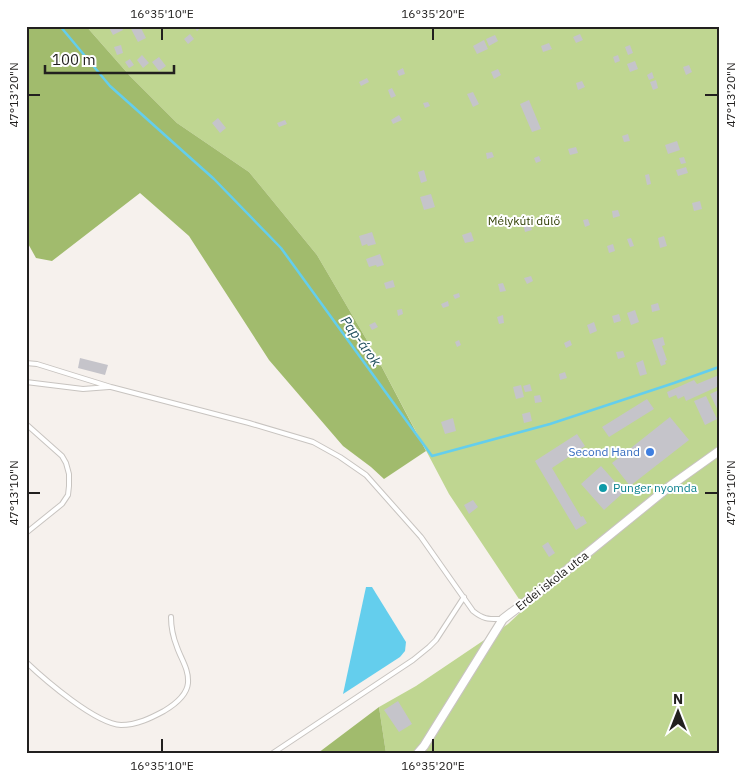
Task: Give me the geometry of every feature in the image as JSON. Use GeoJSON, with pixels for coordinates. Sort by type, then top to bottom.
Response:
{"type":"FeatureCollection","features":[{"type":"Feature","properties":{"kind":"street","name":"Erdei iskola utca"},"geometry":{"type":"LineString","coordinates":[[421,750],[504,619],[670,486],[719,450]]}},
{"type":"Feature","properties":{"kind":"lane"},"geometry":{"type":"LineString","coordinates":[[27,363],[37,364],[111,387],[249,422],[313,442],[340,456],[366,475],[421,537],[473,611],[480,617],[504,619]]}},
{"type":"Feature","properties":{"kind":"lane"},"geometry":{"type":"LineString","coordinates":[[26,382],[83,389],[111,387]]}},
{"type":"Feature","properties":{"kind":"lane"},"geometry":{"type":"LineString","coordinates":[[26,424],[62,456],[69,474],[70,486],[68,495],[62,504],[26,532]]}},
{"type":"Feature","properties":{"kind":"lane"},"geometry":{"type":"LineString","coordinates":[[273,753],[414,660],[436,640],[464,597]]}},
{"type":"Feature","properties":{"kind":"lane"},"geometry":{"type":"LineString","coordinates":[[26,662],[90,713],[120,725],[134,724],[170,707],[182,696],[188,685],[188,676],[173,636],[170,617]]}},
{"type":"Feature","properties":{"kind":"green space"},"geometry":{"type":"Polygon","coordinates":[[[26,26],[86,26],[130,76],[177,123],[249,172],[317,255],[375,354],[426,451],[384,479],[343,446],[269,360],[189,236],[140,193],[52,261],[36,258],[26,240],[26,26]]]}},
{"type":"Feature","properties":{"kind":"green space","name":"Mélykúti dűlő"},"geometry":{"type":"Polygon","coordinates":[[[86,26],[719,26],[719,753],[386,753],[379,707],[416,686],[508,624],[525,608],[449,494],[375,354],[317,255],[249,172],[177,123],[130,76],[86,26]]]}},
{"type":"Feature","properties":{"kind":"green space"},"geometry":{"type":"Polygon","coordinates":[[[379,707],[386,753],[318,753],[379,707]]]}},
{"type":"Feature","properties":{"kind":"water"},"geometry":{"type":"Polygon","coordinates":[[[366,587],[372,587],[406,642],[405,651],[400,657],[343,694],[366,587]]]}},
{"type":"Feature","properties":{"kind":"building"},"geometry":{"type":"Polygon","coordinates":[[[108,26],[121,26],[123,30],[113,35],[108,26]]]}},
{"type":"Feature","properties":{"kind":"building"},"geometry":{"type":"Polygon","coordinates":[[[140,26],[146,38],[138,42],[130,27],[140,26]]]}},
{"type":"Feature","properties":{"kind":"building"},"geometry":{"type":"Polygon","coordinates":[[[193,26],[203,26],[197,31],[193,26]]]}},
{"type":"Feature","properties":{"kind":"building"},"geometry":{"type":"Polygon","coordinates":[[[190,34],[194,39],[188,44],[184,39],[190,34]]]}},
{"type":"Feature","properties":{"kind":"building"},"geometry":{"type":"Polygon","coordinates":[[[580,34],[583,40],[576,43],[573,37],[580,34]]]}},
{"type":"Feature","properties":{"kind":"building"},"geometry":{"type":"Polygon","coordinates":[[[495,35],[498,41],[489,46],[486,39],[495,35]]]}},
{"type":"Feature","properties":{"kind":"building"},"geometry":{"type":"Polygon","coordinates":[[[484,40],[488,49],[477,54],[473,46],[484,40]]]}},
{"type":"Feature","properties":{"kind":"building"},"geometry":{"type":"Polygon","coordinates":[[[549,43],[552,49],[543,52],[541,46],[549,43]]]}},
{"type":"Feature","properties":{"kind":"building"},"geometry":{"type":"Polygon","coordinates":[[[121,45],[123,53],[117,55],[114,47],[121,45]]]}},
{"type":"Feature","properties":{"kind":"building"},"geometry":{"type":"Polygon","coordinates":[[[630,45],[633,53],[628,55],[625,47],[630,45]]]}},
{"type":"Feature","properties":{"kind":"building"},"geometry":{"type":"Polygon","coordinates":[[[142,55],[149,63],[143,68],[137,60],[142,55]]]}},
{"type":"Feature","properties":{"kind":"building"},"geometry":{"type":"Polygon","coordinates":[[[618,55],[620,61],[615,63],[613,57],[618,55]]]}},
{"type":"Feature","properties":{"kind":"building"},"geometry":{"type":"Polygon","coordinates":[[[159,57],[166,66],[159,71],[152,62],[159,57]]]}},
{"type":"Feature","properties":{"kind":"building"},"geometry":{"type":"Polygon","coordinates":[[[130,59],[134,65],[129,68],[125,62],[130,59]]]}},
{"type":"Feature","properties":{"kind":"building"},"geometry":{"type":"Polygon","coordinates":[[[635,61],[638,69],[630,72],[627,64],[635,61]]]}},
{"type":"Feature","properties":{"kind":"building"},"geometry":{"type":"Polygon","coordinates":[[[689,65],[692,72],[686,75],[683,67],[689,65]]]}},
{"type":"Feature","properties":{"kind":"building"},"geometry":{"type":"Polygon","coordinates":[[[403,68],[405,74],[399,76],[397,71],[403,68]]]}},
{"type":"Feature","properties":{"kind":"building"},"geometry":{"type":"Polygon","coordinates":[[[498,69],[501,75],[494,79],[491,72],[498,69]]]}},
{"type":"Feature","properties":{"kind":"building"},"geometry":{"type":"Polygon","coordinates":[[[652,72],[654,78],[649,80],[647,75],[652,72]]]}},
{"type":"Feature","properties":{"kind":"building"},"geometry":{"type":"Polygon","coordinates":[[[367,78],[369,82],[361,86],[359,82],[367,78]]]}},
{"type":"Feature","properties":{"kind":"building"},"geometry":{"type":"Polygon","coordinates":[[[656,80],[658,88],[653,90],[650,82],[656,80]]]}},
{"type":"Feature","properties":{"kind":"building"},"geometry":{"type":"Polygon","coordinates":[[[582,81],[585,87],[578,90],[576,83],[582,81]]]}},
{"type":"Feature","properties":{"kind":"building"},"geometry":{"type":"Polygon","coordinates":[[[392,88],[396,96],[391,98],[388,90],[392,88]]]}},
{"type":"Feature","properties":{"kind":"building"},"geometry":{"type":"Polygon","coordinates":[[[473,92],[479,104],[473,107],[467,94],[473,92]]]}},
{"type":"Feature","properties":{"kind":"building"},"geometry":{"type":"Polygon","coordinates":[[[529,100],[541,129],[532,132],[520,104],[529,100]]]}},
{"type":"Feature","properties":{"kind":"building"},"geometry":{"type":"Polygon","coordinates":[[[428,102],[430,106],[425,108],[423,103],[428,102]]]}},
{"type":"Feature","properties":{"kind":"building"},"geometry":{"type":"Polygon","coordinates":[[[399,115],[402,120],[393,124],[391,120],[399,115]]]}},
{"type":"Feature","properties":{"kind":"building"},"geometry":{"type":"Polygon","coordinates":[[[218,118],[226,128],[220,133],[212,123],[218,118]]]}},
{"type":"Feature","properties":{"kind":"building"},"geometry":{"type":"Polygon","coordinates":[[[285,120],[287,124],[279,127],[277,123],[285,120]]]}},
{"type":"Feature","properties":{"kind":"building"},"geometry":{"type":"Polygon","coordinates":[[[628,134],[630,141],[624,142],[622,136],[628,134]]]}},
{"type":"Feature","properties":{"kind":"building"},"geometry":{"type":"Polygon","coordinates":[[[677,141],[680,150],[668,154],[665,145],[677,141]]]}},
{"type":"Feature","properties":{"kind":"building"},"geometry":{"type":"Polygon","coordinates":[[[576,147],[578,153],[570,155],[568,149],[576,147]]]}},
{"type":"Feature","properties":{"kind":"building"},"geometry":{"type":"Polygon","coordinates":[[[492,152],[494,157],[487,159],[486,153],[492,152]]]}},
{"type":"Feature","properties":{"kind":"building"},"geometry":{"type":"Polygon","coordinates":[[[539,156],[541,161],[536,163],[534,158],[539,156]]]}},
{"type":"Feature","properties":{"kind":"building"},"geometry":{"type":"Polygon","coordinates":[[[684,157],[686,163],[681,164],[679,158],[684,157]]]}},
{"type":"Feature","properties":{"kind":"building"},"geometry":{"type":"Polygon","coordinates":[[[686,167],[688,173],[678,176],[676,170],[686,167]]]}},
{"type":"Feature","properties":{"kind":"building"},"geometry":{"type":"Polygon","coordinates":[[[424,170],[427,181],[421,183],[418,172],[424,170]]]}},
{"type":"Feature","properties":{"kind":"building"},"geometry":{"type":"Polygon","coordinates":[[[649,174],[651,184],[647,185],[645,175],[649,174]]]}},
{"type":"Feature","properties":{"kind":"building"},"geometry":{"type":"Polygon","coordinates":[[[431,194],[435,207],[424,210],[420,197],[431,194]]]}},
{"type":"Feature","properties":{"kind":"building"},"geometry":{"type":"Polygon","coordinates":[[[700,201],[702,209],[694,211],[692,203],[700,201]]]}},
{"type":"Feature","properties":{"kind":"building"},"geometry":{"type":"Polygon","coordinates":[[[618,210],[620,216],[613,218],[612,211],[618,210]]]}},
{"type":"Feature","properties":{"kind":"building"},"geometry":{"type":"Polygon","coordinates":[[[529,219],[532,230],[525,232],[522,221],[529,219]]]}},
{"type":"Feature","properties":{"kind":"building"},"geometry":{"type":"Polygon","coordinates":[[[588,219],[590,225],[585,227],[583,220],[588,219]]]}},
{"type":"Feature","properties":{"kind":"building"},"geometry":{"type":"Polygon","coordinates":[[[372,232],[376,244],[362,246],[359,236],[372,232]]]}},
{"type":"Feature","properties":{"kind":"building"},"geometry":{"type":"Polygon","coordinates":[[[471,232],[474,241],[465,243],[462,235],[471,232]]]}},
{"type":"Feature","properties":{"kind":"building"},"geometry":{"type":"Polygon","coordinates":[[[664,236],[667,246],[660,248],[658,238],[664,236]]]}},
{"type":"Feature","properties":{"kind":"building"},"geometry":{"type":"Polygon","coordinates":[[[631,238],[634,246],[630,247],[627,239],[631,238]]]}},
{"type":"Feature","properties":{"kind":"building"},"geometry":{"type":"Polygon","coordinates":[[[613,244],[615,251],[609,253],[607,246],[613,244]]]}},
{"type":"Feature","properties":{"kind":"building"},"geometry":{"type":"Polygon","coordinates":[[[380,254],[384,265],[369,267],[366,259],[380,254]]]}},
{"type":"Feature","properties":{"kind":"building"},"geometry":{"type":"Polygon","coordinates":[[[531,276],[533,281],[527,284],[524,278],[531,276]]]}},
{"type":"Feature","properties":{"kind":"building"},"geometry":{"type":"Polygon","coordinates":[[[393,280],[395,287],[386,289],[384,283],[393,280]]]}},
{"type":"Feature","properties":{"kind":"building"},"geometry":{"type":"Polygon","coordinates":[[[503,283],[506,291],[500,292],[498,284],[503,283]]]}},
{"type":"Feature","properties":{"kind":"building"},"geometry":{"type":"Polygon","coordinates":[[[459,293],[460,297],[455,299],[453,295],[459,293]]]}},
{"type":"Feature","properties":{"kind":"building"},"geometry":{"type":"Polygon","coordinates":[[[448,301],[449,306],[443,308],[441,304],[448,301]]]}},
{"type":"Feature","properties":{"kind":"building"},"geometry":{"type":"Polygon","coordinates":[[[658,303],[660,310],[652,312],[651,305],[658,303]]]}},
{"type":"Feature","properties":{"kind":"building"},"geometry":{"type":"Polygon","coordinates":[[[402,309],[403,314],[398,316],[397,310],[402,309]]]}},
{"type":"Feature","properties":{"kind":"building"},"geometry":{"type":"Polygon","coordinates":[[[635,310],[639,322],[631,325],[627,313],[635,310]]]}},
{"type":"Feature","properties":{"kind":"building"},"geometry":{"type":"Polygon","coordinates":[[[619,314],[621,321],[614,323],[612,316],[619,314]]]}},
{"type":"Feature","properties":{"kind":"building"},"geometry":{"type":"Polygon","coordinates":[[[503,315],[504,323],[499,324],[497,317],[503,315]]]}},
{"type":"Feature","properties":{"kind":"building"},"geometry":{"type":"Polygon","coordinates":[[[375,322],[378,327],[372,330],[369,325],[375,322]]]}},
{"type":"Feature","properties":{"kind":"building"},"geometry":{"type":"Polygon","coordinates":[[[594,322],[597,331],[590,334],[587,325],[594,322]]]}},
{"type":"Feature","properties":{"kind":"building"},"geometry":{"type":"Polygon","coordinates":[[[663,337],[665,345],[662,346],[667,360],[665,361],[666,364],[661,366],[652,340],[663,337]]]}},
{"type":"Feature","properties":{"kind":"building"},"geometry":{"type":"Polygon","coordinates":[[[459,340],[461,345],[457,347],[455,342],[459,340]]]}},
{"type":"Feature","properties":{"kind":"building"},"geometry":{"type":"Polygon","coordinates":[[[570,340],[572,345],[566,348],[564,343],[570,340]]]}},
{"type":"Feature","properties":{"kind":"building"},"geometry":{"type":"Polygon","coordinates":[[[623,351],[625,357],[618,359],[616,352],[623,351]]]}},
{"type":"Feature","properties":{"kind":"building"},"geometry":{"type":"Polygon","coordinates":[[[80,358],[108,365],[105,375],[78,368],[80,358]]]}},
{"type":"Feature","properties":{"kind":"building"},"geometry":{"type":"Polygon","coordinates":[[[643,360],[647,374],[640,376],[636,363],[643,360]]]}},
{"type":"Feature","properties":{"kind":"building"},"geometry":{"type":"Polygon","coordinates":[[[565,372],[567,378],[560,380],[559,374],[565,372]]]}},
{"type":"Feature","properties":{"kind":"building"},"geometry":{"type":"Polygon","coordinates":[[[719,375],[719,386],[686,401],[684,396],[678,399],[676,395],[669,398],[667,392],[694,380],[697,384],[719,375]]]}},
{"type":"Feature","properties":{"kind":"building"},"geometry":{"type":"Polygon","coordinates":[[[530,384],[532,391],[525,392],[523,386],[530,384]]]}},
{"type":"Feature","properties":{"kind":"building"},"geometry":{"type":"Polygon","coordinates":[[[521,385],[524,397],[516,399],[513,387],[521,385]]]}},
{"type":"Feature","properties":{"kind":"building"},"geometry":{"type":"Polygon","coordinates":[[[719,390],[719,413],[710,394],[719,390]]]}},
{"type":"Feature","properties":{"kind":"building"},"geometry":{"type":"Polygon","coordinates":[[[540,395],[542,402],[535,403],[534,396],[540,395]]]}},
{"type":"Feature","properties":{"kind":"building"},"geometry":{"type":"Polygon","coordinates":[[[706,396],[717,419],[705,425],[694,401],[706,396]]]}},
{"type":"Feature","properties":{"kind":"building"},"geometry":{"type":"Polygon","coordinates":[[[647,399],[654,409],[609,437],[602,427],[647,399]]]}},
{"type":"Feature","properties":{"kind":"building"},"geometry":{"type":"Polygon","coordinates":[[[530,412],[532,421],[524,423],[522,414],[530,412]]]}},
{"type":"Feature","properties":{"kind":"building","name":"Second Hand"},"geometry":{"type":"Polygon","coordinates":[[[670,417],[689,440],[630,486],[612,463],[670,417]]]}},
{"type":"Feature","properties":{"kind":"building"},"geometry":{"type":"Polygon","coordinates":[[[453,418],[456,431],[445,434],[441,422],[453,418]]]}},
{"type":"Feature","properties":{"kind":"building"},"geometry":{"type":"Polygon","coordinates":[[[577,434],[585,446],[552,468],[581,517],[583,516],[587,523],[576,530],[535,461],[577,434]]]}},
{"type":"Feature","properties":{"kind":"building","name":"Punger nyomda"},"geometry":{"type":"Polygon","coordinates":[[[601,466],[624,492],[604,510],[581,484],[601,466]]]}},
{"type":"Feature","properties":{"kind":"building"},"geometry":{"type":"Polygon","coordinates":[[[473,500],[478,507],[469,514],[464,505],[473,500]]]}},
{"type":"Feature","properties":{"kind":"building"},"geometry":{"type":"Polygon","coordinates":[[[548,542],[555,553],[549,557],[542,546],[548,542]]]}},
{"type":"Feature","properties":{"kind":"building"},"geometry":{"type":"Polygon","coordinates":[[[398,701],[412,724],[399,732],[384,710],[398,701]]]}},
{"type":"Feature","properties":{"kind":"waterway","name":"Pap-árok"},"geometry":{"type":"LineString","coordinates":[[60,26],[110,86],[214,179],[281,248],[432,456],[550,424],[719,367]]}},
{"type":"Feature","properties":{"kind":"place","name":"Second Hand"},"geometry":{"type":"Point","coordinates":[650,452]}},
{"type":"Feature","properties":{"kind":"place","name":"Punger nyomda"},"geometry":{"type":"Point","coordinates":[603,488]}}]}
